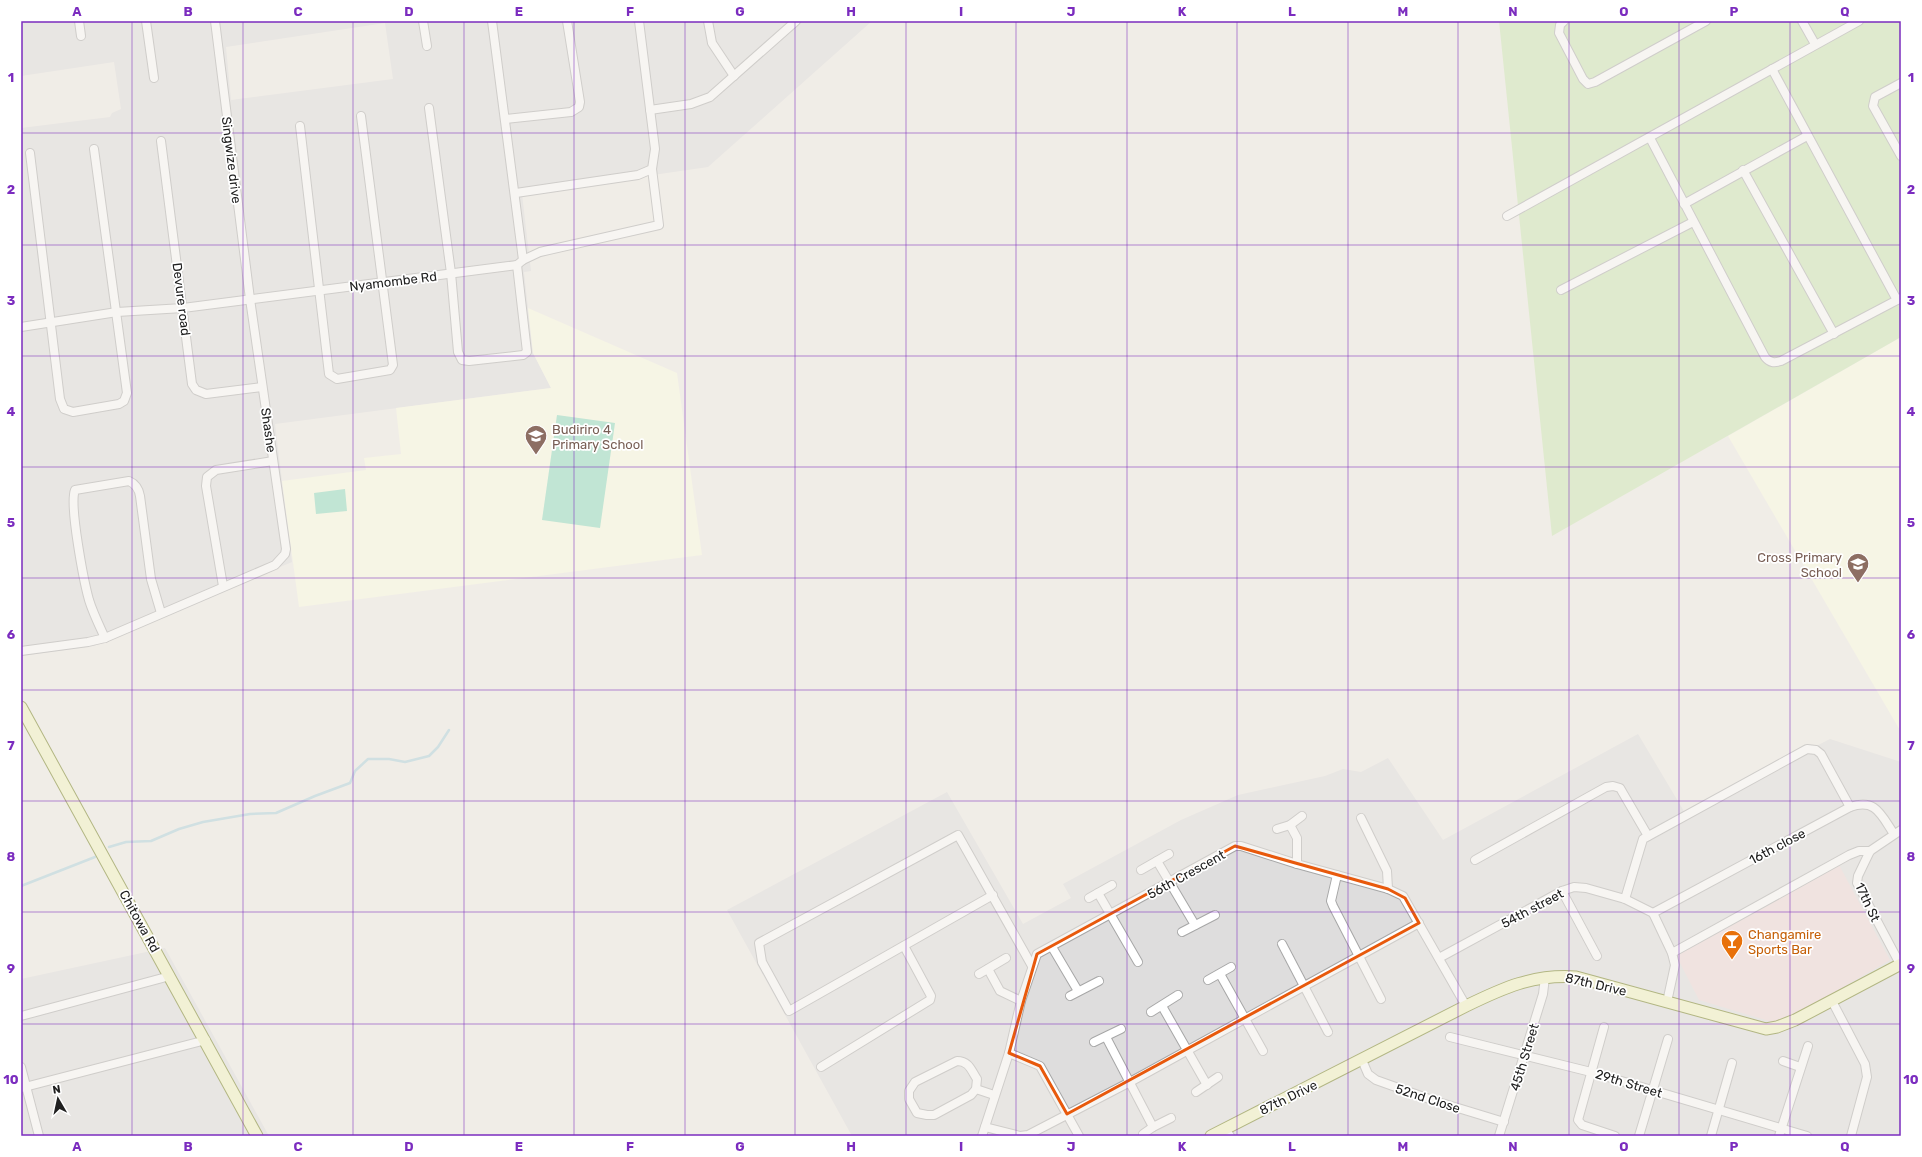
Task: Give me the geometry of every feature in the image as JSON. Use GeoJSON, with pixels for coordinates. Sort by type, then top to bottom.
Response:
{"type":"FeatureCollection","features":[{"type":"Feature","properties":{"kind":"street"},"geometry":{"type":"LineString","coordinates":[[79,21],[81,36]]}},
{"type":"Feature","properties":{"kind":"street"},"geometry":{"type":"LineString","coordinates":[[146,21],[154,78]]}},
{"type":"Feature","properties":{"kind":"street","name":"Singwize drive"},"geometry":{"type":"LineString","coordinates":[[215,21],[250,299]]}},
{"type":"Feature","properties":{"kind":"street"},"geometry":{"type":"LineString","coordinates":[[423,21],[427,46]]}},
{"type":"Feature","properties":{"kind":"street"},"geometry":{"type":"LineString","coordinates":[[429,108],[451,273],[458,352],[462,360],[469,361],[523,355],[527,349],[516,193],[492,21]]}},
{"type":"Feature","properties":{"kind":"street"},"geometry":{"type":"LineString","coordinates":[[505,119],[571,112],[579,107],[580,102],[567,21]]}},
{"type":"Feature","properties":{"kind":"street"},"geometry":{"type":"LineString","coordinates":[[516,193],[638,175],[652,169],[655,149],[639,21]]}},
{"type":"Feature","properties":{"kind":"street"},"geometry":{"type":"LineString","coordinates":[[708,21],[712,43],[734,76]]}},
{"type":"Feature","properties":{"kind":"street"},"geometry":{"type":"LineString","coordinates":[[650,110],[691,104],[710,97],[796,21]]}},
{"type":"Feature","properties":{"kind":"street"},"geometry":{"type":"LineString","coordinates":[[1564,21],[1560,25],[1559,33],[1583,79],[1588,84],[1706,21]]}},
{"type":"Feature","properties":{"kind":"street"},"geometry":{"type":"LineString","coordinates":[[1802,21],[1815,44]]}},
{"type":"Feature","properties":{"kind":"street"},"geometry":{"type":"LineString","coordinates":[[1507,216],[1772,70],[1815,44],[1859,21]]}},
{"type":"Feature","properties":{"kind":"street"},"geometry":{"type":"LineString","coordinates":[[1650,138],[1765,357],[1769,361],[1775,363],[1782,361],[1899,299],[1807,136],[1772,70]]}},
{"type":"Feature","properties":{"kind":"street"},"geometry":{"type":"LineString","coordinates":[[1901,82],[1875,97],[1873,106],[1901,156]]}},
{"type":"Feature","properties":{"kind":"street"},"geometry":{"type":"LineString","coordinates":[[300,126],[329,374],[337,379],[390,370],[393,365],[384,282],[361,116]]}},
{"type":"Feature","properties":{"kind":"street"},"geometry":{"type":"LineString","coordinates":[[1684,204],[1743,170],[1807,136]]}},
{"type":"Feature","properties":{"kind":"street","name":"Devure road"},"geometry":{"type":"LineString","coordinates":[[161,141],[192,384],[196,390],[206,394],[262,387]]}},
{"type":"Feature","properties":{"kind":"street"},"geometry":{"type":"LineString","coordinates":[[30,153],[60,398],[64,409],[73,412],[112,407],[124,401],[127,393],[94,149]]}},
{"type":"Feature","properties":{"kind":"street","name":"Nyamombe Rd"},"geometry":{"type":"LineString","coordinates":[[21,327],[117,312],[183,308],[520,263],[540,252],[659,225],[652,169]]}},
{"type":"Feature","properties":{"kind":"street"},"geometry":{"type":"LineString","coordinates":[[1743,170],[1834,334]]}},
{"type":"Feature","properties":{"kind":"street"},"geometry":{"type":"LineString","coordinates":[[1561,290],[1693,222]]}},
{"type":"Feature","properties":{"kind":"street","name":"Shashe"},"geometry":{"type":"LineString","coordinates":[[223,586],[275,564],[281,560],[286,549],[250,299]]}},
{"type":"Feature","properties":{"kind":"street"},"geometry":{"type":"LineString","coordinates":[[21,650],[74,644],[105,638],[223,586],[206,486],[208,477],[212,471],[216,470],[273,461]]}},
{"type":"Feature","properties":{"kind":"street"},"geometry":{"type":"LineString","coordinates":[[105,638],[88,598],[77,538],[74,506],[75,490],[129,481],[138,488],[151,579],[161,613]]}},
{"type":"Feature","properties":{"kind":"street","name":"Chitowa Rd"},"geometry":{"type":"LineString","coordinates":[[21,707],[206,1040],[257,1136]]}},
{"type":"Feature","properties":{"kind":"street"},"geometry":{"type":"LineString","coordinates":[[1625,899],[1641,842],[1648,836],[1807,749],[1816,750],[1821,754],[1850,807]]}},
{"type":"Feature","properties":{"kind":"street"},"geometry":{"type":"LineString","coordinates":[[1476,860],[1606,787],[1613,786],[1620,788],[1648,836]]}},
{"type":"Feature","properties":{"kind":"street","name":"16th close"},"geometry":{"type":"LineString","coordinates":[[1653,912],[1850,807],[1865,804],[1876,808],[1898,832]]}},
{"type":"Feature","properties":{"kind":"street"},"geometry":{"type":"LineString","coordinates":[[1277,829],[1290,825],[1302,816]]}},
{"type":"Feature","properties":{"kind":"street"},"geometry":{"type":"LineString","coordinates":[[1361,818],[1387,871],[1388,889]]}},
{"type":"Feature","properties":{"kind":"street"},"geometry":{"type":"LineString","coordinates":[[1290,825],[1296,838],[1297,864]]}},
{"type":"Feature","properties":{"kind":"street","name":"17th St"},"geometry":{"type":"LineString","coordinates":[[1898,832],[1870,851],[1858,876],[1857,885],[1901,965]]}},
{"type":"Feature","properties":{"kind":"street"},"geometry":{"type":"LineString","coordinates":[[993,895],[789,1011],[762,962],[759,943],[958,835],[993,895],[1032,966]]}},
{"type":"Feature","properties":{"kind":"street","name":"56th Crescent"},"geometry":{"type":"LineString","coordinates":[[982,1136],[994,1095],[1009,1053],[1022,1001],[1037,954],[1110,916],[1235,846],[1240,846],[1297,864],[1388,889],[1405,898],[1466,1006]]}},
{"type":"Feature","properties":{"kind":"street"},"geometry":{"type":"LineString","coordinates":[[1672,953],[1849,856],[1860,851],[1870,851]]}},
{"type":"Feature","properties":{"kind":"street"},"geometry":{"type":"LineString","coordinates":[[1141,870],[1169,854]]}},
{"type":"Feature","properties":{"kind":"street"},"geometry":{"type":"LineString","coordinates":[[1157,861],[1169,883],[1196,924]]}},
{"type":"Feature","properties":{"kind":"street"},"geometry":{"type":"LineString","coordinates":[[1337,874],[1331,901],[1381,999]]}},
{"type":"Feature","properties":{"kind":"street"},"geometry":{"type":"LineString","coordinates":[[1089,898],[1112,885]]}},
{"type":"Feature","properties":{"kind":"street","name":"54th street"},"geometry":{"type":"LineString","coordinates":[[1439,958],[1562,891],[1580,887],[1625,899],[1653,912]]}},
{"type":"Feature","properties":{"kind":"street"},"geometry":{"type":"LineString","coordinates":[[1562,891],[1597,956]]}},
{"type":"Feature","properties":{"kind":"street"},"geometry":{"type":"LineString","coordinates":[[1098,893],[1138,962]]}},
{"type":"Feature","properties":{"kind":"street"},"geometry":{"type":"LineString","coordinates":[[1653,912],[1672,953],[1675,965],[1667,1002]]}},
{"type":"Feature","properties":{"kind":"street"},"geometry":{"type":"LineString","coordinates":[[1182,932],[1215,915]]}},
{"type":"Feature","properties":{"kind":"street"},"geometry":{"type":"LineString","coordinates":[[985,1126],[1020,1136],[1028,1135],[1130,1082],[1419,923]]}},
{"type":"Feature","properties":{"kind":"street"},"geometry":{"type":"LineString","coordinates":[[1282,944],[1328,1032]]}},
{"type":"Feature","properties":{"kind":"street"},"geometry":{"type":"LineString","coordinates":[[821,1067],[930,1000],[930,996],[904,946]]}},
{"type":"Feature","properties":{"kind":"street"},"geometry":{"type":"LineString","coordinates":[[1052,947],[1078,991]]}},
{"type":"Feature","properties":{"kind":"street"},"geometry":{"type":"LineString","coordinates":[[979,974],[1006,958]]}},
{"type":"Feature","properties":{"kind":"street","name":"87th Drive"},"geometry":{"type":"LineString","coordinates":[[1211,1136],[1228,1132],[1466,1006],[1524,981],[1545,977],[1576,977],[1766,1029],[1783,1025],[1901,965]]}},
{"type":"Feature","properties":{"kind":"street"},"geometry":{"type":"LineString","coordinates":[[1208,980],[1232,967]]}},
{"type":"Feature","properties":{"kind":"street"},"geometry":{"type":"LineString","coordinates":[[988,969],[1000,991],[1022,1001]]}},
{"type":"Feature","properties":{"kind":"street"},"geometry":{"type":"LineString","coordinates":[[1220,974],[1246,1018],[1263,1051]]}},
{"type":"Feature","properties":{"kind":"street"},"geometry":{"type":"LineString","coordinates":[[21,1016],[170,976]]}},
{"type":"Feature","properties":{"kind":"street","name":"45th Street"},"geometry":{"type":"LineString","coordinates":[[1499,1136],[1543,994],[1545,977]]}},
{"type":"Feature","properties":{"kind":"street"},"geometry":{"type":"LineString","coordinates":[[1070,996],[1099,981]]}},
{"type":"Feature","properties":{"kind":"street"},"geometry":{"type":"LineString","coordinates":[[1151,1012],[1178,996]]}},
{"type":"Feature","properties":{"kind":"street"},"geometry":{"type":"LineString","coordinates":[[1832,1001],[1865,1064],[1867,1071],[1867,1077],[1851,1136]]}},
{"type":"Feature","properties":{"kind":"street"},"geometry":{"type":"LineString","coordinates":[[1162,1006],[1207,1085]]}},
{"type":"Feature","properties":{"kind":"street"},"geometry":{"type":"LineString","coordinates":[[1604,1027],[1578,1120],[1582,1125],[1615,1136]]}},
{"type":"Feature","properties":{"kind":"street"},"geometry":{"type":"LineString","coordinates":[[1094,1042],[1121,1029]]}},
{"type":"Feature","properties":{"kind":"street"},"geometry":{"type":"LineString","coordinates":[[1106,1037],[1153,1127]]}},
{"type":"Feature","properties":{"kind":"street","name":"29th Street"},"geometry":{"type":"LineString","coordinates":[[1450,1037],[1592,1072],[1717,1110],[1781,1127],[1807,1136]]}},
{"type":"Feature","properties":{"kind":"street"},"geometry":{"type":"LineString","coordinates":[[1640,1136],[1668,1039]]}},
{"type":"Feature","properties":{"kind":"street"},"geometry":{"type":"LineString","coordinates":[[24,1088],[206,1040]]}},
{"type":"Feature","properties":{"kind":"street"},"geometry":{"type":"LineString","coordinates":[[1779,1136],[1808,1046]]}},
{"type":"Feature","properties":{"kind":"street"},"geometry":{"type":"LineString","coordinates":[[1009,1053],[1040,1066],[1079,1136]]}},
{"type":"Feature","properties":{"kind":"street","name":"52nd Close"},"geometry":{"type":"LineString","coordinates":[[1362,1060],[1368,1074],[1376,1080],[1435,1101],[1504,1122]]}},
{"type":"Feature","properties":{"kind":"street"},"geometry":{"type":"LineString","coordinates":[[957,1061],[963,1061],[968,1064],[977,1079],[976,1089],[971,1095],[934,1115],[917,1113],[909,1099],[909,1091],[915,1082],[957,1061]]}},
{"type":"Feature","properties":{"kind":"street"},"geometry":{"type":"LineString","coordinates":[[1783,1061],[1800,1067]]}},
{"type":"Feature","properties":{"kind":"street"},"geometry":{"type":"LineString","coordinates":[[1711,1136],[1717,1110],[1732,1063]]}},
{"type":"Feature","properties":{"kind":"street"},"geometry":{"type":"LineString","coordinates":[[21,1067],[24,1088],[39,1136]]}},
{"type":"Feature","properties":{"kind":"street"},"geometry":{"type":"LineString","coordinates":[[1196,1092],[1218,1078]]}},
{"type":"Feature","properties":{"kind":"street"},"geometry":{"type":"LineString","coordinates":[[976,1089],[994,1095]]}},
{"type":"Feature","properties":{"kind":"street"},"geometry":{"type":"LineString","coordinates":[[1143,1134],[1171,1118]]}},
{"type":"Feature","properties":{"kind":"highlighted area"},"geometry":{"type":"Polygon","coordinates":[[[1235,846],[1388,889],[1405,898],[1419,923],[1067,1114],[1040,1066],[1009,1053],[1037,954],[1235,846]]]}},
{"type":"Feature","properties":{"kind":"shaded area"},"geometry":{"type":"Polygon","coordinates":[[[21,21],[872,21],[708,167],[522,194],[531,271],[524,272],[533,353],[551,388],[275,424],[292,562],[94,646],[21,656],[21,128],[110,117],[112,113],[121,109],[114,62],[21,76],[21,21]],[[385,23],[226,47],[231,100],[393,79],[385,23]]]}},
{"type":"Feature","properties":{"kind":"shaded area","name":"Budiriro 4 Primary School"},"geometry":{"type":"Polygon","coordinates":[[[528,308],[677,373],[702,555],[299,607],[282,481],[366,470],[364,458],[401,454],[396,408],[551,388],[533,353],[528,308]]]}},
{"type":"Feature","properties":{"kind":"shaded area","name":"Cross Primary School"},"geometry":{"type":"Polygon","coordinates":[[[1901,337],[1901,732],[1728,436],[1901,337]]]}},
{"type":"Feature","properties":{"kind":"shaded area"},"geometry":{"type":"Polygon","coordinates":[[[1638,734],[1685,813],[1830,739],[1901,762],[1901,1136],[852,1136],[727,910],[947,792],[1023,924],[1071,898],[1063,884],[1181,820],[1238,795],[1325,776],[1343,769],[1361,772],[1388,758],[1443,840],[1638,734]]]}},
{"type":"Feature","properties":{"kind":"shaded area"},"geometry":{"type":"Polygon","coordinates":[[[1839,865],[1890,960],[1779,1024],[1699,1000],[1676,955],[1839,865]]]}},
{"type":"Feature","properties":{"kind":"shaded area"},"geometry":{"type":"Polygon","coordinates":[[[165,948],[269,1136],[21,1136],[21,979],[165,948]]]}},
{"type":"Feature","properties":{"kind":"green space"},"geometry":{"type":"Polygon","coordinates":[[[1499,21],[1901,21],[1901,337],[1552,536],[1499,21]]]}},
{"type":"Feature","properties":{"kind":"green space"},"geometry":{"type":"Polygon","coordinates":[[[557,415],[615,423],[600,528],[542,520],[557,415]]]}},
{"type":"Feature","properties":{"kind":"green space"},"geometry":{"type":"Polygon","coordinates":[[[345,489],[347,511],[316,514],[314,493],[345,489]]]}},
{"type":"Feature","properties":{"kind":"waterway"},"geometry":{"type":"LineString","coordinates":[[109,847],[126,842],[151,841],[179,829],[203,822],[250,814],[276,813],[350,783],[355,771],[368,759],[389,759],[405,762],[429,756],[438,747],[449,730]]}},
{"type":"Feature","properties":{"kind":"waterway"},"geometry":{"type":"LineString","coordinates":[[21,886],[95,857]]}},
{"type":"Feature","properties":{"kind":"place","name":"Budiriro 4 Primary School"},"geometry":{"type":"Point","coordinates":[536,456]}},
{"type":"Feature","properties":{"kind":"place","name":"Cross Primary School"},"geometry":{"type":"Point","coordinates":[1858,584]}},
{"type":"Feature","properties":{"kind":"place","name":"Changamire Sports Bar"},"geometry":{"type":"Point","coordinates":[1732,960]}}]}
